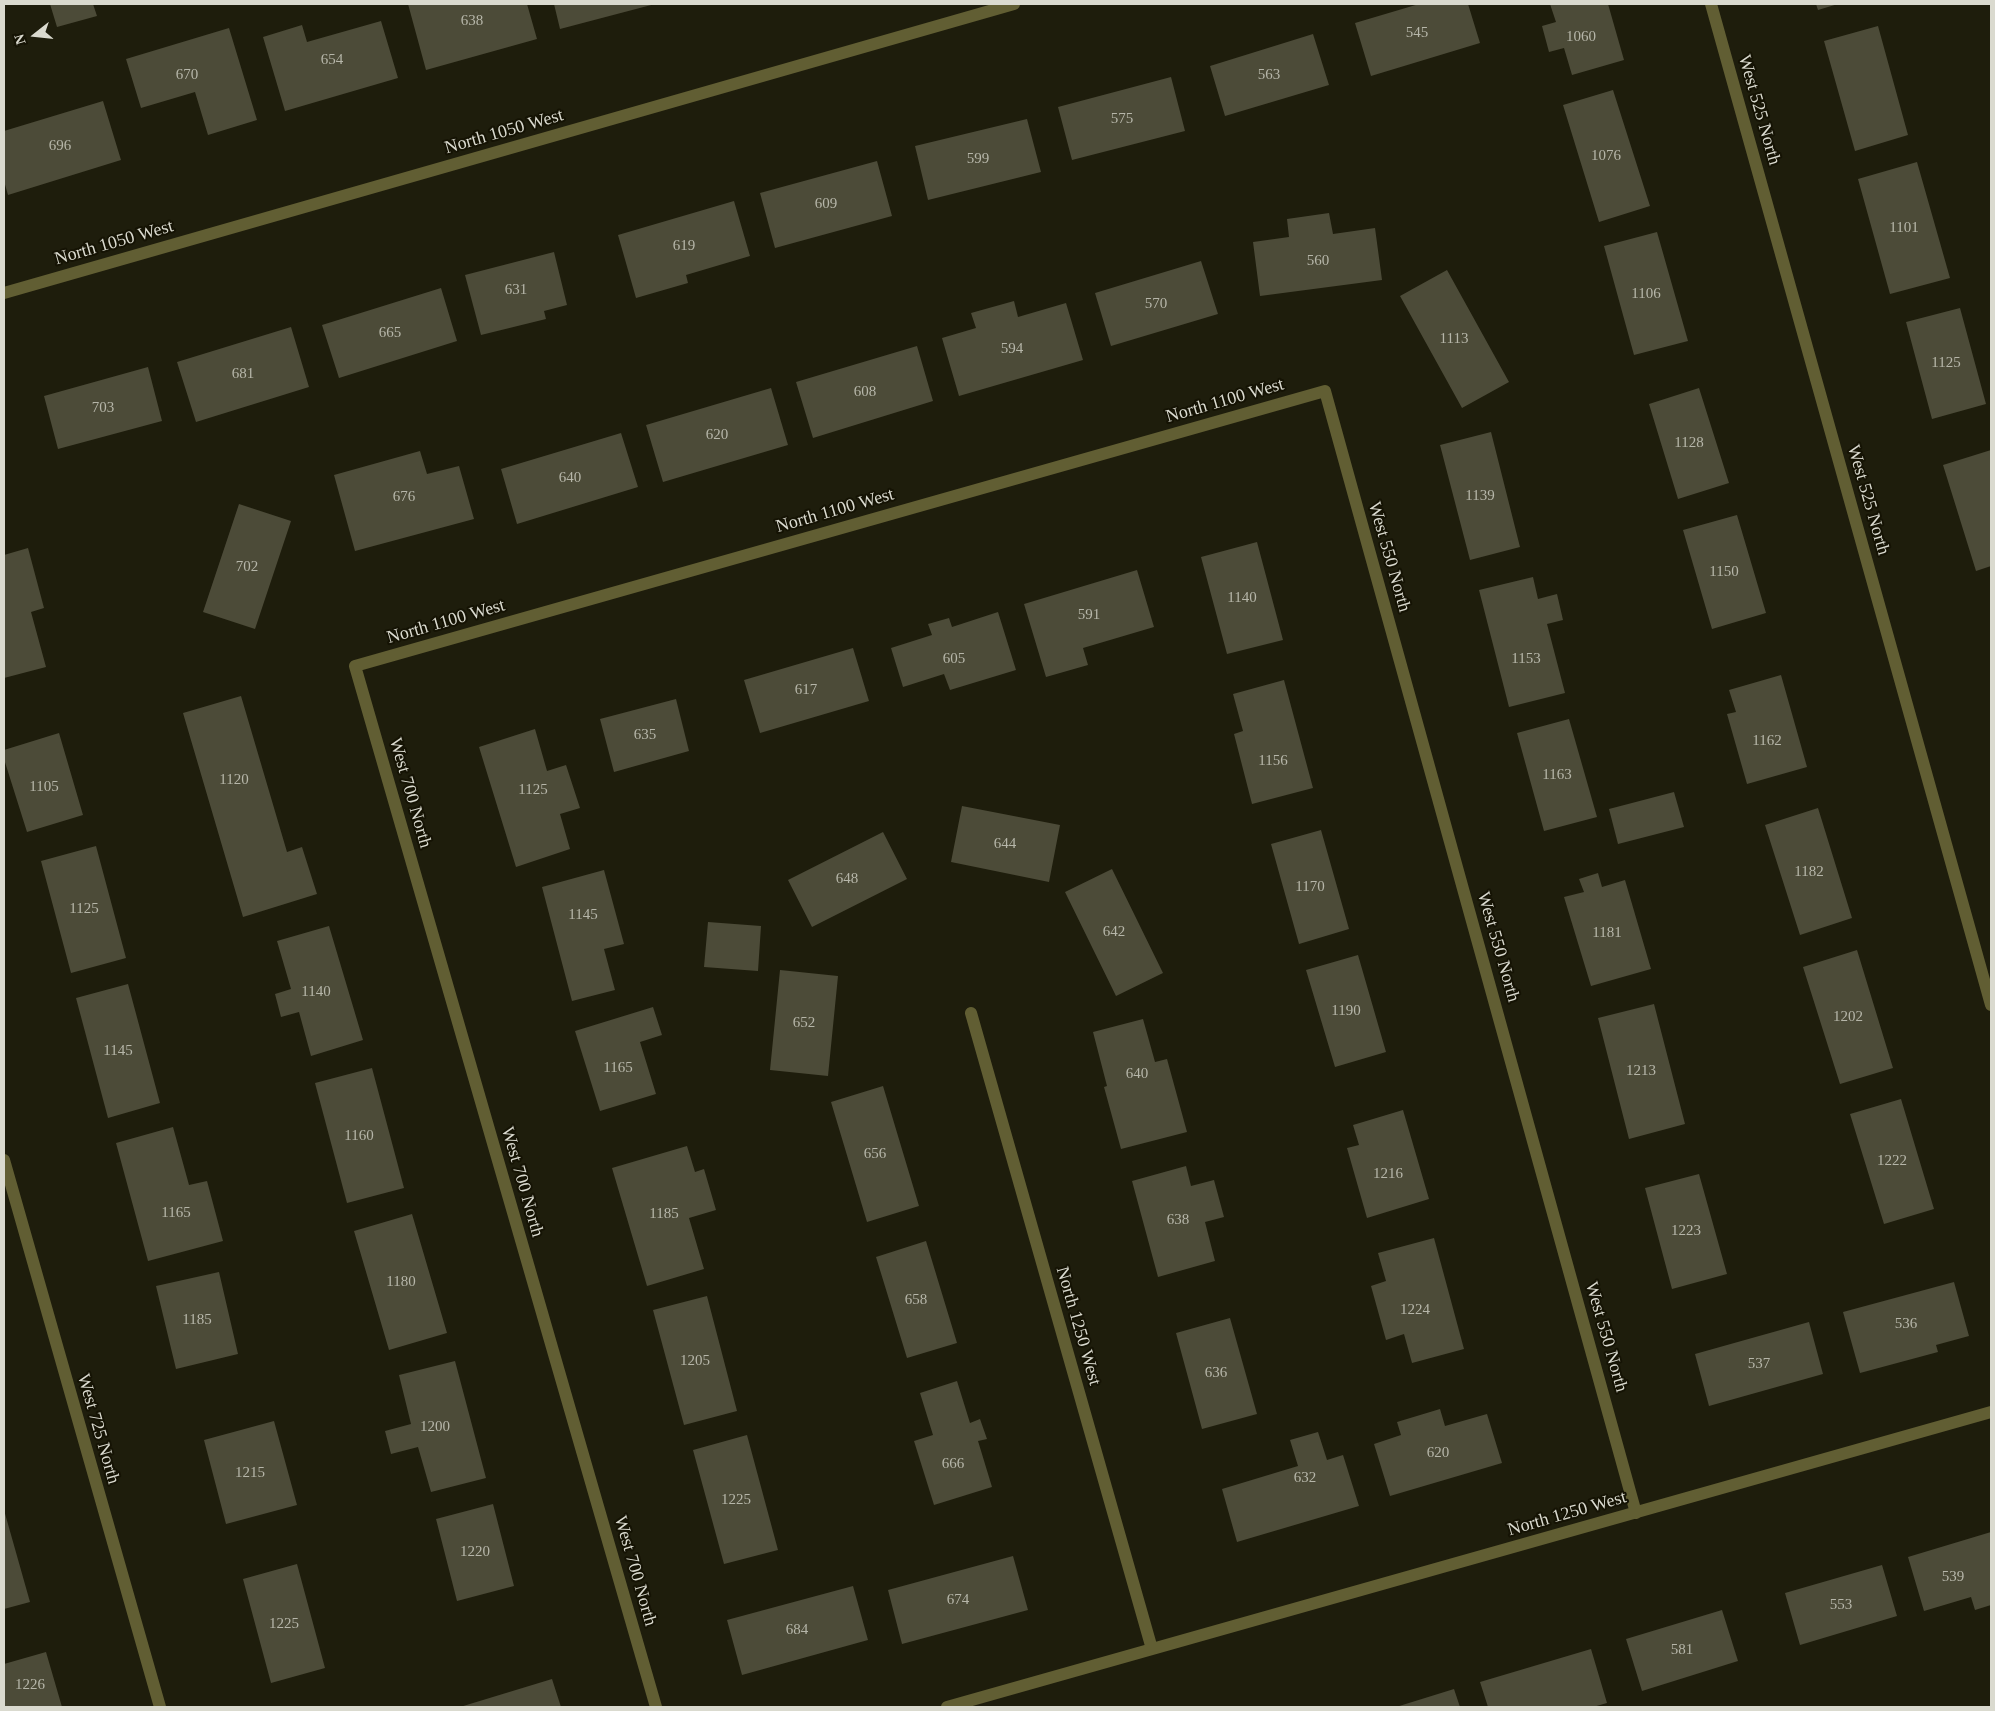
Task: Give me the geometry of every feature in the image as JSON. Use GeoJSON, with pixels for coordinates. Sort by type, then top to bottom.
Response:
{"type":"FeatureCollection","features":[{"type":"Feature","properties":{"kind":"street","name":"North 1050 West"},"geometry":{"type":"LineString","coordinates":[[4,293],[1014,4]]}},
{"type":"Feature","properties":{"kind":"street","name":"West 525 North"},"geometry":{"type":"LineString","coordinates":[[1711,4],[1991,1005]]}},
{"type":"Feature","properties":{"kind":"street","name":"North 1100 West"},"geometry":{"type":"LineString","coordinates":[[355,666],[1325,391]]}},
{"type":"Feature","properties":{"kind":"street","name":"West 550 North"},"geometry":{"type":"LineString","coordinates":[[1325,391],[1636,1513]]}},
{"type":"Feature","properties":{"kind":"street","name":"West 700 North"},"geometry":{"type":"LineString","coordinates":[[355,666],[656,1707]]}},
{"type":"Feature","properties":{"kind":"street","name":"North 1250 West"},"geometry":{"type":"LineString","coordinates":[[971,1013],[1152,1648]]}},
{"type":"Feature","properties":{"kind":"street","name":"West 725 North"},"geometry":{"type":"LineString","coordinates":[[4,1160],[160,1707]]}},
{"type":"Feature","properties":{"kind":"street","name":"North 1250 West"},"geometry":{"type":"LineString","coordinates":[[948,1707],[1991,1412]]}},
{"type":"Feature","properties":{"kind":"building"},"geometry":{"type":"Polygon","coordinates":[[[50,4],[93,4],[97,16],[57,27],[50,4]]]}},
{"type":"Feature","properties":{"kind":"building"},"geometry":{"type":"Polygon","coordinates":[[[408,4],[527,4],[537,39],[426,70],[408,4]]]}},
{"type":"Feature","properties":{"kind":"building"},"geometry":{"type":"Polygon","coordinates":[[[554,4],[655,4],[560,29],[554,4]]]}},
{"type":"Feature","properties":{"kind":"building"},"geometry":{"type":"Polygon","coordinates":[[[1419,4],[1468,4],[1480,43],[1371,76],[1355,23],[1419,4]]]}},
{"type":"Feature","properties":{"kind":"building"},"geometry":{"type":"Polygon","coordinates":[[[1550,4],[1608,4],[1624,60],[1572,75],[1564,48],[1549,52],[1542,26],[1556,22],[1550,4]]]}},
{"type":"Feature","properties":{"kind":"building"},"geometry":{"type":"Polygon","coordinates":[[[1816,4],[1838,4],[1818,10],[1816,4]]]}},
{"type":"Feature","properties":{"kind":"building"},"geometry":{"type":"Polygon","coordinates":[[[381,21],[398,78],[285,111],[263,37],[302,25],[307,42],[381,21]]]}},
{"type":"Feature","properties":{"kind":"building"},"geometry":{"type":"Polygon","coordinates":[[[1878,26],[1908,135],[1855,151],[1824,41],[1878,26]]]}},
{"type":"Feature","properties":{"kind":"building"},"geometry":{"type":"Polygon","coordinates":[[[229,28],[257,120],[208,135],[195,92],[141,108],[126,59],[229,28]]]}},
{"type":"Feature","properties":{"kind":"building"},"geometry":{"type":"Polygon","coordinates":[[[1313,34],[1329,85],[1225,116],[1210,66],[1313,34]]]}},
{"type":"Feature","properties":{"kind":"building"},"geometry":{"type":"Polygon","coordinates":[[[1171,77],[1185,131],[1072,160],[1058,107],[1171,77]]]}},
{"type":"Feature","properties":{"kind":"building"},"geometry":{"type":"Polygon","coordinates":[[[1613,90],[1650,206],[1599,222],[1563,105],[1613,90]]]}},
{"type":"Feature","properties":{"kind":"building"},"geometry":{"type":"Polygon","coordinates":[[[103,101],[121,160],[8,195],[4,181],[4,131],[103,101]]]}},
{"type":"Feature","properties":{"kind":"building"},"geometry":{"type":"Polygon","coordinates":[[[1027,119],[1041,172],[928,200],[915,146],[1027,119]]]}},
{"type":"Feature","properties":{"kind":"building"},"geometry":{"type":"Polygon","coordinates":[[[877,161],[892,216],[775,248],[760,193],[877,161]]]}},
{"type":"Feature","properties":{"kind":"building"},"geometry":{"type":"Polygon","coordinates":[[[1917,162],[1950,278],[1890,294],[1858,179],[1917,162]]]}},
{"type":"Feature","properties":{"kind":"building"},"geometry":{"type":"Polygon","coordinates":[[[734,201],[750,256],[686,275],[688,283],[636,298],[618,235],[734,201]]]}},
{"type":"Feature","properties":{"kind":"building"},"geometry":{"type":"Polygon","coordinates":[[[1329,213],[1333,234],[1375,228],[1382,280],[1260,296],[1253,242],[1289,237],[1287,219],[1329,213]]]}},
{"type":"Feature","properties":{"kind":"building"},"geometry":{"type":"Polygon","coordinates":[[[1657,232],[1688,341],[1634,355],[1604,246],[1657,232]]]}},
{"type":"Feature","properties":{"kind":"building"},"geometry":{"type":"Polygon","coordinates":[[[554,252],[567,305],[544,311],[546,319],[481,335],[465,275],[554,252]]]}},
{"type":"Feature","properties":{"kind":"building"},"geometry":{"type":"Polygon","coordinates":[[[1201,261],[1218,314],[1111,346],[1095,293],[1201,261]]]}},
{"type":"Feature","properties":{"kind":"building"},"geometry":{"type":"Polygon","coordinates":[[[1447,270],[1509,382],[1462,408],[1400,296],[1447,270]]]}},
{"type":"Feature","properties":{"kind":"building"},"geometry":{"type":"Polygon","coordinates":[[[441,288],[457,341],[339,378],[322,325],[441,288]]]}},
{"type":"Feature","properties":{"kind":"building"},"geometry":{"type":"Polygon","coordinates":[[[1014,301],[1018,317],[1066,303],[1083,360],[959,396],[942,338],[976,328],[971,313],[1014,301]]]}},
{"type":"Feature","properties":{"kind":"building"},"geometry":{"type":"Polygon","coordinates":[[[1960,308],[1986,404],[1932,419],[1906,322],[1960,308]]]}},
{"type":"Feature","properties":{"kind":"building"},"geometry":{"type":"Polygon","coordinates":[[[291,327],[309,387],[196,422],[177,362],[291,327]]]}},
{"type":"Feature","properties":{"kind":"building"},"geometry":{"type":"Polygon","coordinates":[[[917,346],[933,401],[813,438],[796,382],[917,346]]]}},
{"type":"Feature","properties":{"kind":"building"},"geometry":{"type":"Polygon","coordinates":[[[148,367],[162,421],[58,449],[44,396],[148,367]]]}},
{"type":"Feature","properties":{"kind":"building"},"geometry":{"type":"Polygon","coordinates":[[[771,388],[788,445],[663,482],[646,425],[771,388]]]}},
{"type":"Feature","properties":{"kind":"building"},"geometry":{"type":"Polygon","coordinates":[[[1699,388],[1729,483],[1678,499],[1649,404],[1699,388]]]}},
{"type":"Feature","properties":{"kind":"building"},"geometry":{"type":"Polygon","coordinates":[[[1491,432],[1520,547],[1470,560],[1440,445],[1491,432]]]}},
{"type":"Feature","properties":{"kind":"building"},"geometry":{"type":"Polygon","coordinates":[[[621,433],[638,487],[517,524],[501,469],[621,433]]]}},
{"type":"Feature","properties":{"kind":"building"},"geometry":{"type":"Polygon","coordinates":[[[1991,450],[1991,566],[1976,571],[1943,465],[1991,450]]]}},
{"type":"Feature","properties":{"kind":"building"},"geometry":{"type":"Polygon","coordinates":[[[420,451],[427,474],[459,466],[474,519],[355,551],[334,475],[420,451]]]}},
{"type":"Feature","properties":{"kind":"building"},"geometry":{"type":"Polygon","coordinates":[[[239,504],[291,521],[255,629],[203,612],[239,504]]]}},
{"type":"Feature","properties":{"kind":"building"},"geometry":{"type":"Polygon","coordinates":[[[1737,515],[1766,613],[1712,629],[1683,530],[1737,515]]]}},
{"type":"Feature","properties":{"kind":"building"},"geometry":{"type":"Polygon","coordinates":[[[1257,542],[1283,640],[1227,654],[1201,557],[1257,542]]]}},
{"type":"Feature","properties":{"kind":"building"},"geometry":{"type":"Polygon","coordinates":[[[28,548],[44,608],[31,612],[46,667],[4,678],[4,555],[28,548]]]}},
{"type":"Feature","properties":{"kind":"building"},"geometry":{"type":"Polygon","coordinates":[[[1137,570],[1154,627],[1083,648],[1088,665],[1046,677],[1024,604],[1137,570]]]}},
{"type":"Feature","properties":{"kind":"building"},"geometry":{"type":"Polygon","coordinates":[[[1533,577],[1538,599],[1557,594],[1563,620],[1547,624],[1565,693],[1509,707],[1479,590],[1533,577]]]}},
{"type":"Feature","properties":{"kind":"building"},"geometry":{"type":"Polygon","coordinates":[[[998,612],[1016,670],[950,690],[944,674],[903,687],[891,648],[932,635],[928,624],[949,618],[952,627],[998,612]]]}},
{"type":"Feature","properties":{"kind":"building"},"geometry":{"type":"Polygon","coordinates":[[[853,648],[869,701],[760,733],[744,680],[853,648]]]}},
{"type":"Feature","properties":{"kind":"building"},"geometry":{"type":"Polygon","coordinates":[[[1781,675],[1807,767],[1747,784],[1727,714],[1736,712],[1729,690],[1781,675]]]}},
{"type":"Feature","properties":{"kind":"building"},"geometry":{"type":"Polygon","coordinates":[[[1284,680],[1313,788],[1252,804],[1234,734],[1243,731],[1233,694],[1284,680]]]}},
{"type":"Feature","properties":{"kind":"building"},"geometry":{"type":"Polygon","coordinates":[[[241,696],[287,852],[302,847],[317,894],[243,917],[183,713],[241,696]]]}},
{"type":"Feature","properties":{"kind":"building"},"geometry":{"type":"Polygon","coordinates":[[[676,699],[689,751],[614,772],[600,719],[676,699]]]}},
{"type":"Feature","properties":{"kind":"building"},"geometry":{"type":"Polygon","coordinates":[[[1569,719],[1597,817],[1544,831],[1517,733],[1569,719]]]}},
{"type":"Feature","properties":{"kind":"building"},"geometry":{"type":"Polygon","coordinates":[[[535,729],[547,771],[566,765],[580,808],[560,814],[570,849],[516,867],[479,747],[535,729]]]}},
{"type":"Feature","properties":{"kind":"building"},"geometry":{"type":"Polygon","coordinates":[[[59,733],[83,815],[27,832],[4,759],[4,750],[59,733]]]}},
{"type":"Feature","properties":{"kind":"building"},"geometry":{"type":"Polygon","coordinates":[[[1674,792],[1684,827],[1618,844],[1609,809],[1674,792]]]}},
{"type":"Feature","properties":{"kind":"building"},"geometry":{"type":"Polygon","coordinates":[[[962,806],[1060,825],[1049,882],[951,862],[962,806]]]}},
{"type":"Feature","properties":{"kind":"building"},"geometry":{"type":"Polygon","coordinates":[[[1818,808],[1852,918],[1800,935],[1765,825],[1818,808]]]}},
{"type":"Feature","properties":{"kind":"building"},"geometry":{"type":"Polygon","coordinates":[[[1321,830],[1349,929],[1299,944],[1271,844],[1321,830]]]}},
{"type":"Feature","properties":{"kind":"building"},"geometry":{"type":"Polygon","coordinates":[[[883,832],[907,879],[812,927],[788,880],[883,832]]]}},
{"type":"Feature","properties":{"kind":"building"},"geometry":{"type":"Polygon","coordinates":[[[96,846],[126,958],[71,973],[41,861],[96,846]]]}},
{"type":"Feature","properties":{"kind":"building"},"geometry":{"type":"Polygon","coordinates":[[[1112,869],[1163,973],[1116,996],[1065,892],[1112,869]]]}},
{"type":"Feature","properties":{"kind":"building"},"geometry":{"type":"Polygon","coordinates":[[[604,870],[624,944],[604,949],[615,990],[572,1001],[542,887],[604,870]]]}},
{"type":"Feature","properties":{"kind":"building"},"geometry":{"type":"Polygon","coordinates":[[[1598,873],[1602,887],[1625,880],[1651,969],[1591,986],[1564,897],[1584,892],[1579,879],[1598,873]]]}},
{"type":"Feature","properties":{"kind":"building"},"geometry":{"type":"Polygon","coordinates":[[[708,922],[761,926],[758,971],[704,967],[708,922]]]}},
{"type":"Feature","properties":{"kind":"building"},"geometry":{"type":"Polygon","coordinates":[[[329,926],[363,1040],[311,1056],[299,1012],[281,1017],[275,994],[291,989],[277,941],[329,926]]]}},
{"type":"Feature","properties":{"kind":"building"},"geometry":{"type":"Polygon","coordinates":[[[1857,950],[1893,1068],[1840,1084],[1803,967],[1857,950]]]}},
{"type":"Feature","properties":{"kind":"building"},"geometry":{"type":"Polygon","coordinates":[[[1358,955],[1386,1052],[1335,1067],[1306,970],[1358,955]]]}},
{"type":"Feature","properties":{"kind":"building"},"geometry":{"type":"Polygon","coordinates":[[[780,970],[838,976],[828,1076],[770,1070],[780,970]]]}},
{"type":"Feature","properties":{"kind":"building"},"geometry":{"type":"Polygon","coordinates":[[[128,984],[160,1103],[108,1118],[76,998],[128,984]]]}},
{"type":"Feature","properties":{"kind":"building"},"geometry":{"type":"Polygon","coordinates":[[[1654,1004],[1685,1124],[1629,1139],[1598,1018],[1654,1004]]]}},
{"type":"Feature","properties":{"kind":"building"},"geometry":{"type":"Polygon","coordinates":[[[653,1007],[662,1035],[640,1042],[656,1094],[600,1111],[575,1031],[653,1007]]]}},
{"type":"Feature","properties":{"kind":"building"},"geometry":{"type":"Polygon","coordinates":[[[1143,1019],[1155,1062],[1167,1059],[1187,1132],[1121,1149],[1104,1087],[1107,1086],[1093,1032],[1143,1019]]]}},
{"type":"Feature","properties":{"kind":"building"},"geometry":{"type":"Polygon","coordinates":[[[372,1068],[404,1188],[347,1203],[315,1083],[372,1068]]]}},
{"type":"Feature","properties":{"kind":"building"},"geometry":{"type":"Polygon","coordinates":[[[883,1086],[919,1206],[867,1222],[831,1102],[883,1086]]]}},
{"type":"Feature","properties":{"kind":"building"},"geometry":{"type":"Polygon","coordinates":[[[1901,1099],[1934,1209],[1884,1224],[1850,1114],[1901,1099]]]}},
{"type":"Feature","properties":{"kind":"building"},"geometry":{"type":"Polygon","coordinates":[[[1403,1110],[1429,1199],[1367,1218],[1347,1148],[1359,1145],[1353,1125],[1403,1110]]]}},
{"type":"Feature","properties":{"kind":"building"},"geometry":{"type":"Polygon","coordinates":[[[173,1127],[189,1185],[207,1181],[223,1241],[148,1261],[116,1143],[173,1127]]]}},
{"type":"Feature","properties":{"kind":"building"},"geometry":{"type":"Polygon","coordinates":[[[687,1146],[695,1172],[704,1169],[716,1210],[689,1218],[704,1269],[647,1286],[612,1168],[687,1146]]]}},
{"type":"Feature","properties":{"kind":"building"},"geometry":{"type":"Polygon","coordinates":[[[1186,1166],[1191,1186],[1214,1180],[1224,1217],[1205,1222],[1215,1261],[1158,1277],[1132,1181],[1186,1166]]]}},
{"type":"Feature","properties":{"kind":"building"},"geometry":{"type":"Polygon","coordinates":[[[1699,1174],[1727,1274],[1672,1289],[1645,1188],[1699,1174]]]}},
{"type":"Feature","properties":{"kind":"building"},"geometry":{"type":"Polygon","coordinates":[[[412,1214],[447,1333],[389,1350],[354,1231],[412,1214]]]}},
{"type":"Feature","properties":{"kind":"building"},"geometry":{"type":"Polygon","coordinates":[[[1434,1238],[1464,1349],[1412,1363],[1404,1334],[1386,1340],[1371,1286],[1386,1281],[1378,1253],[1434,1238]]]}},
{"type":"Feature","properties":{"kind":"building"},"geometry":{"type":"Polygon","coordinates":[[[926,1241],[957,1343],[907,1358],[876,1257],[926,1241]]]}},
{"type":"Feature","properties":{"kind":"building"},"geometry":{"type":"Polygon","coordinates":[[[219,1272],[238,1354],[176,1369],[156,1286],[219,1272]]]}},
{"type":"Feature","properties":{"kind":"building"},"geometry":{"type":"Polygon","coordinates":[[[1954,1282],[1969,1336],[1936,1345],[1938,1352],[1860,1373],[1843,1312],[1954,1282]]]}},
{"type":"Feature","properties":{"kind":"building"},"geometry":{"type":"Polygon","coordinates":[[[707,1296],[737,1411],[684,1425],[653,1310],[707,1296]]]}},
{"type":"Feature","properties":{"kind":"building"},"geometry":{"type":"Polygon","coordinates":[[[1230,1318],[1257,1414],[1202,1429],[1176,1333],[1230,1318]]]}},
{"type":"Feature","properties":{"kind":"building"},"geometry":{"type":"Polygon","coordinates":[[[1809,1322],[1823,1374],[1709,1406],[1695,1354],[1809,1322]]]}},
{"type":"Feature","properties":{"kind":"building"},"geometry":{"type":"Polygon","coordinates":[[[455,1361],[486,1478],[431,1492],[418,1447],[391,1454],[385,1431],[411,1424],[399,1375],[455,1361]]]}},
{"type":"Feature","properties":{"kind":"building"},"geometry":{"type":"Polygon","coordinates":[[[957,1381],[970,1423],[980,1419],[987,1439],[978,1441],[992,1487],[934,1505],[914,1441],[933,1435],[920,1393],[957,1381]]]}},
{"type":"Feature","properties":{"kind":"building"},"geometry":{"type":"Polygon","coordinates":[[[1440,1409],[1445,1426],[1487,1414],[1502,1463],[1390,1496],[1374,1444],[1401,1435],[1397,1422],[1440,1409]]]}},
{"type":"Feature","properties":{"kind":"building"},"geometry":{"type":"Polygon","coordinates":[[[274,1421],[297,1505],[226,1524],[204,1440],[274,1421]]]}},
{"type":"Feature","properties":{"kind":"building"},"geometry":{"type":"Polygon","coordinates":[[[1318,1432],[1327,1460],[1343,1455],[1359,1506],[1237,1542],[1222,1489],[1298,1466],[1290,1440],[1318,1432]]]}},
{"type":"Feature","properties":{"kind":"building"},"geometry":{"type":"Polygon","coordinates":[[[747,1435],[778,1550],[724,1564],[693,1450],[747,1435]]]}},
{"type":"Feature","properties":{"kind":"building"},"geometry":{"type":"Polygon","coordinates":[[[493,1504],[514,1586],[457,1601],[436,1519],[493,1504]]]}},
{"type":"Feature","properties":{"kind":"building"},"geometry":{"type":"Polygon","coordinates":[[[4,1510],[30,1602],[4,1609],[4,1510]]]}},
{"type":"Feature","properties":{"kind":"building"},"geometry":{"type":"Polygon","coordinates":[[[1991,1532],[1991,1605],[1975,1610],[1971,1597],[1924,1611],[1908,1557],[1991,1532]]]}},
{"type":"Feature","properties":{"kind":"building"},"geometry":{"type":"Polygon","coordinates":[[[1013,1556],[1028,1610],[902,1644],[888,1590],[1013,1556]]]}},
{"type":"Feature","properties":{"kind":"building"},"geometry":{"type":"Polygon","coordinates":[[[297,1564],[325,1668],[271,1683],[243,1579],[297,1564]]]}},
{"type":"Feature","properties":{"kind":"building"},"geometry":{"type":"Polygon","coordinates":[[[1882,1565],[1897,1616],[1800,1645],[1785,1593],[1882,1565]]]}},
{"type":"Feature","properties":{"kind":"building"},"geometry":{"type":"Polygon","coordinates":[[[853,1586],[868,1640],[742,1675],[727,1620],[853,1586]]]}},
{"type":"Feature","properties":{"kind":"building"},"geometry":{"type":"Polygon","coordinates":[[[1722,1610],[1738,1661],[1642,1691],[1626,1639],[1722,1610]]]}},
{"type":"Feature","properties":{"kind":"building"},"geometry":{"type":"Polygon","coordinates":[[[1591,1649],[1607,1703],[1593,1707],[1488,1707],[1480,1682],[1591,1649]]]}},
{"type":"Feature","properties":{"kind":"building"},"geometry":{"type":"Polygon","coordinates":[[[46,1652],[62,1707],[4,1707],[4,1664],[46,1652]]]}},
{"type":"Feature","properties":{"kind":"building"},"geometry":{"type":"Polygon","coordinates":[[[552,1679],[561,1707],[460,1707],[552,1679]]]}},
{"type":"Feature","properties":{"kind":"building"},"geometry":{"type":"Polygon","coordinates":[[[1454,1689],[1460,1707],[1396,1707],[1454,1689]]]}}]}
